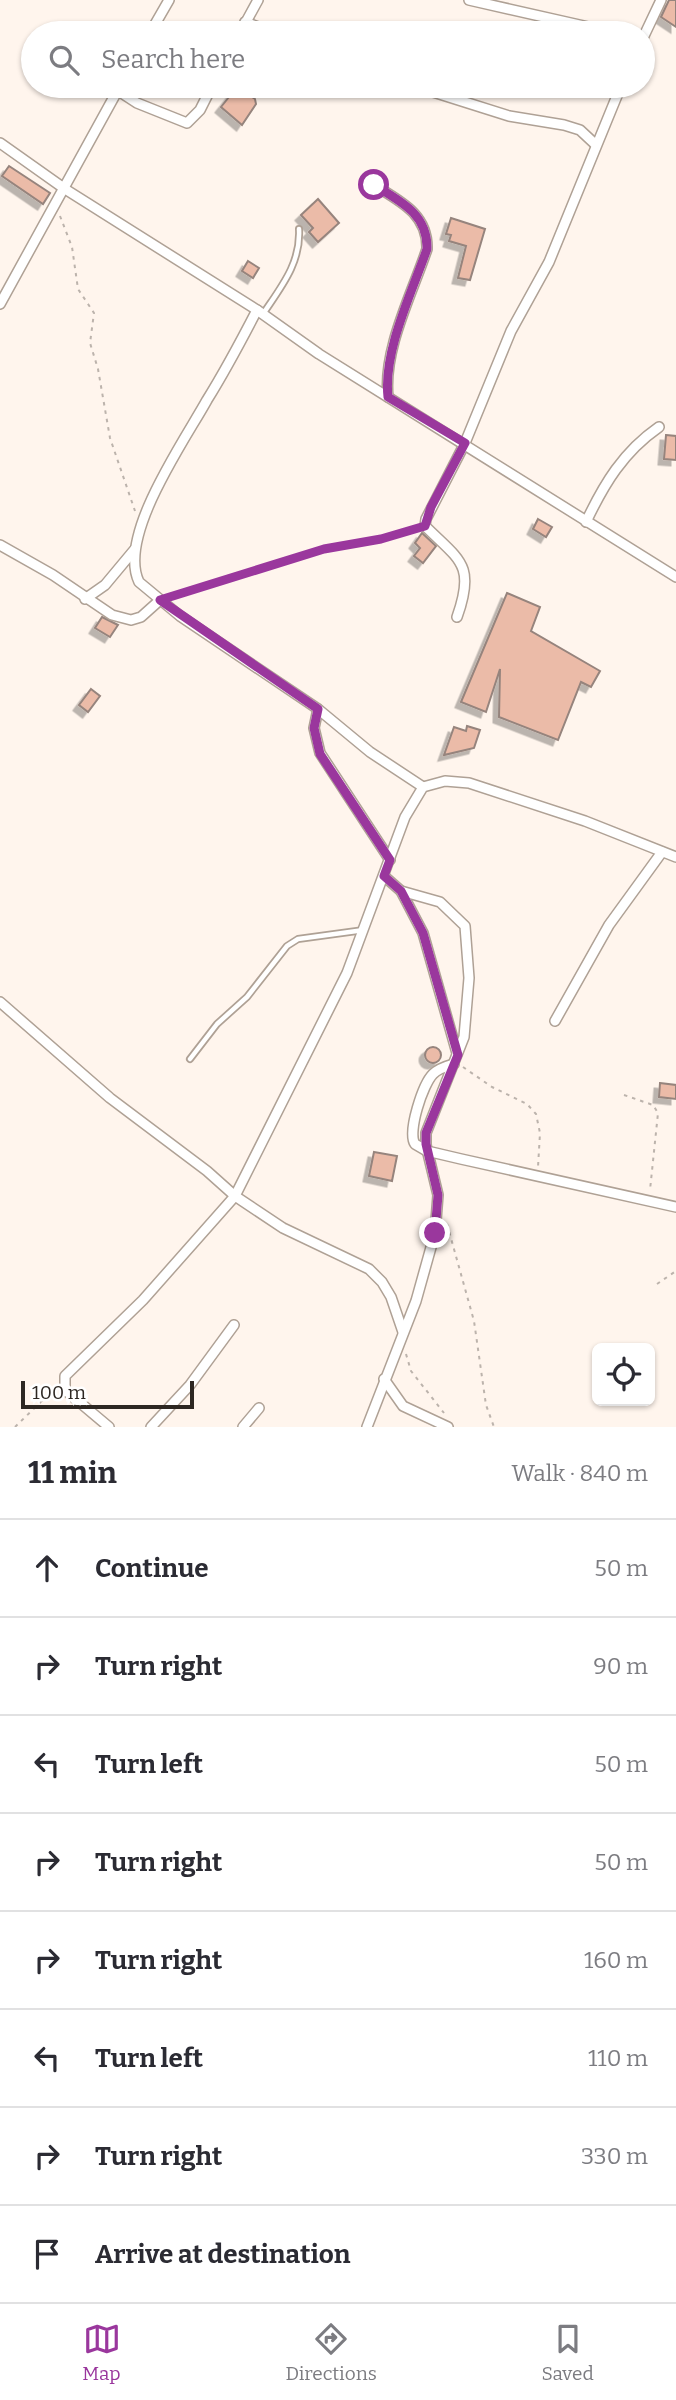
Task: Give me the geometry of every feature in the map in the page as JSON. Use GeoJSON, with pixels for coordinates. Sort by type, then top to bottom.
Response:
{"type":"FeatureCollection","features":[{"type":"Feature","properties":{"kind":"street"},"geometry":{"type":"LineString","coordinates":[[157,21],[169,0]]}},
{"type":"Feature","properties":{"kind":"street"},"geometry":{"type":"LineString","coordinates":[[247,21],[258,0]]}},
{"type":"Feature","properties":{"kind":"street"},"geometry":{"type":"LineString","coordinates":[[469,0],[562,21]]}},
{"type":"Feature","properties":{"kind":"street"},"geometry":{"type":"LineString","coordinates":[[651,21],[661,0]]}},
{"type":"Feature","properties":{"kind":"street"},"geometry":{"type":"LineString","coordinates":[[0,304],[114,98]]}},
{"type":"Feature","properties":{"kind":"street"},"geometry":{"type":"LineString","coordinates":[[132,98],[187,122],[200,110],[206,98]]}},
{"type":"Feature","properties":{"kind":"street"},"geometry":{"type":"LineString","coordinates":[[452,98],[509,116],[580,130],[595,144]]}},
{"type":"Feature","properties":{"kind":"street"},"geometry":{"type":"LineString","coordinates":[[457,617],[464,595],[463,567],[452,549],[425,526],[431,507],[465,443],[512,331],[549,262],[616,98]]}},
{"type":"Feature","properties":{"kind":"street"},"geometry":{"type":"LineString","coordinates":[[0,143],[65,189],[260,312],[388,397],[676,577]]}},
{"type":"Feature","properties":{"kind":"street"},"geometry":{"type":"LineString","coordinates":[[374,185],[415,213],[424,224],[428,239],[392,353],[386,380],[388,397]]}},
{"type":"Feature","properties":{"kind":"street"},"geometry":{"type":"LineString","coordinates":[[260,312],[160,477],[142,528],[135,575],[139,582],[160,600],[318,709],[370,752],[423,787]]}},
{"type":"Feature","properties":{"kind":"street"},"geometry":{"type":"LineString","coordinates":[[586,522],[616,467],[643,438],[659,428]]}},
{"type":"Feature","properties":{"kind":"street"},"geometry":{"type":"LineString","coordinates":[[0,545],[53,575],[85,599],[113,615],[131,620],[141,617],[160,600]]}},
{"type":"Feature","properties":{"kind":"street"},"geometry":{"type":"LineString","coordinates":[[85,599],[105,585],[138,546]]}},
{"type":"Feature","properties":{"kind":"street"},"geometry":{"type":"LineString","coordinates":[[318,709],[314,728],[320,754],[390,860]]}},
{"type":"Feature","properties":{"kind":"street"},"geometry":{"type":"LineString","coordinates":[[109,1427],[65,1390],[62,1383],[71,1367],[143,1300],[234,1196],[326,1018],[365,930],[405,817],[423,787],[445,781],[469,783],[585,821],[676,857]]}},
{"type":"Feature","properties":{"kind":"street"},"geometry":{"type":"LineString","coordinates":[[555,1021],[609,925],[662,852]]}},
{"type":"Feature","properties":{"kind":"street"},"geometry":{"type":"LineString","coordinates":[[384,876],[401,891],[423,933],[456,1060]]}},
{"type":"Feature","properties":{"kind":"street"},"geometry":{"type":"LineString","coordinates":[[367,1427],[416,1301],[438,1211],[426,1133],[464,1037],[468,1003],[465,926],[455,913],[440,902],[401,891]]}},
{"type":"Feature","properties":{"kind":"street"},"geometry":{"type":"LineString","coordinates":[[0,1002],[110,1098],[198,1164],[234,1196],[283,1227],[369,1269],[391,1297],[403,1332]]}},
{"type":"Feature","properties":{"kind":"street"},"geometry":{"type":"LineString","coordinates":[[456,1060],[432,1075],[412,1128],[415,1144],[427,1151],[676,1207]]}},
{"type":"Feature","properties":{"kind":"street"},"geometry":{"type":"LineString","coordinates":[[150,1427],[190,1385],[234,1325]]}},
{"type":"Feature","properties":{"kind":"street"},"geometry":{"type":"LineString","coordinates":[[384,1379],[403,1406],[448,1423]]}},
{"type":"Feature","properties":{"kind":"street"},"geometry":{"type":"LineString","coordinates":[[243,1427],[259,1408]]}},
{"type":"Feature","properties":{"kind":"lane"},"geometry":{"type":"LineString","coordinates":[[260,312],[293,267],[299,253],[299,229]]}},
{"type":"Feature","properties":{"kind":"lane"},"geometry":{"type":"LineString","coordinates":[[190,1059],[217,1024],[247,997],[286,946],[298,939],[365,930]]}},
{"type":"Feature","properties":{"kind":"path"},"geometry":{"type":"LineString","coordinates":[[56,206],[72,247],[78,289],[94,313],[90,343],[98,369],[110,438],[142,528]]}},
{"type":"Feature","properties":{"kind":"path"},"geometry":{"type":"LineString","coordinates":[[160,600],[324,549],[381,539],[425,526]]}},
{"type":"Feature","properties":{"kind":"path"},"geometry":{"type":"LineString","coordinates":[[456,1060],[492,1087],[527,1104],[536,1114],[540,1133],[537,1175]]}},
{"type":"Feature","properties":{"kind":"path"},"geometry":{"type":"LineString","coordinates":[[624,1095],[653,1105],[658,1113],[649,1202]]}},
{"type":"Feature","properties":{"kind":"path"},"geometry":{"type":"LineString","coordinates":[[438,1211],[451,1235],[460,1278],[474,1321],[486,1405],[494,1427]]}},
{"type":"Feature","properties":{"kind":"path"},"geometry":{"type":"LineString","coordinates":[[657,1284],[676,1271]]}},
{"type":"Feature","properties":{"kind":"path"},"geometry":{"type":"LineString","coordinates":[[403,1332],[411,1371],[448,1423]]}},
{"type":"Feature","properties":{"kind":"path"},"geometry":{"type":"LineString","coordinates":[[15,1427],[46,1394],[62,1383]]}},
{"type":"Feature","properties":{"kind":"building"},"geometry":{"type":"Polygon","coordinates":[[[669,0],[676,0],[676,27],[661,17],[669,0]]]}},
{"type":"Feature","properties":{"kind":"building"},"geometry":{"type":"Polygon","coordinates":[[[228,98],[254,98],[256,104],[242,125],[221,107],[228,98]]]}},
{"type":"Feature","properties":{"kind":"building"},"geometry":{"type":"Polygon","coordinates":[[[9,166],[50,193],[43,204],[2,176],[9,166]]]}},
{"type":"Feature","properties":{"kind":"building"},"geometry":{"type":"Polygon","coordinates":[[[318,199],[339,223],[318,242],[309,232],[313,228],[301,215],[318,199]]]}},
{"type":"Feature","properties":{"kind":"building"},"geometry":{"type":"Polygon","coordinates":[[[451,218],[485,229],[470,280],[458,278],[466,246],[449,241],[451,235],[446,234],[451,218]]]}},
{"type":"Feature","properties":{"kind":"building"},"geometry":{"type":"Polygon","coordinates":[[[248,261],[259,268],[253,278],[242,271],[248,261]]]}},
{"type":"Feature","properties":{"kind":"building"},"geometry":{"type":"Polygon","coordinates":[[[666,435],[676,436],[676,460],[664,459],[666,435]]]}},
{"type":"Feature","properties":{"kind":"building"},"geometry":{"type":"Polygon","coordinates":[[[538,519],[552,527],[546,537],[533,529],[538,519]]]}},
{"type":"Feature","properties":{"kind":"building"},"geometry":{"type":"Polygon","coordinates":[[[422,533],[436,546],[423,563],[414,556],[420,548],[415,543],[422,533]]]}},
{"type":"Feature","properties":{"kind":"building"},"geometry":{"type":"Polygon","coordinates":[[[507,593],[540,607],[531,631],[600,671],[591,687],[581,682],[558,740],[499,717],[500,669],[486,712],[461,702],[507,593]]]}},
{"type":"Feature","properties":{"kind":"building"},"geometry":{"type":"Polygon","coordinates":[[[102,617],[118,625],[110,637],[95,628],[102,617]]]}},
{"type":"Feature","properties":{"kind":"building"},"geometry":{"type":"Polygon","coordinates":[[[91,689],[100,696],[88,712],[79,705],[91,689]]]}},
{"type":"Feature","properties":{"kind":"building"},"geometry":{"type":"Polygon","coordinates":[[[467,726],[480,730],[474,748],[444,755],[454,727],[466,731],[467,726]]]}},
{"type":"Feature","properties":{"kind":"building"},"geometry":{"type":"Polygon","coordinates":[[[430,1047],[436,1047],[441,1055],[439,1061],[430,1063],[425,1058],[425,1052],[430,1047]]]}},
{"type":"Feature","properties":{"kind":"building"},"geometry":{"type":"Polygon","coordinates":[[[660,1083],[676,1085],[676,1099],[659,1097],[660,1083]]]}},
{"type":"Feature","properties":{"kind":"building"},"geometry":{"type":"Polygon","coordinates":[[[374,1152],[397,1156],[392,1181],[369,1176],[374,1152]]]}},
{"type":"Feature","properties":{"kind":"route"},"geometry":{"type":"LineString","coordinates":[[374,185],[415,213],[424,224],[428,239],[392,353],[386,380],[388,397],[465,443],[441,486],[425,526],[381,539],[324,549],[160,600],[318,709],[314,728],[320,754],[390,860],[384,876],[401,891],[423,933],[458,1055],[426,1133],[438,1195],[435,1233]]}}]}
